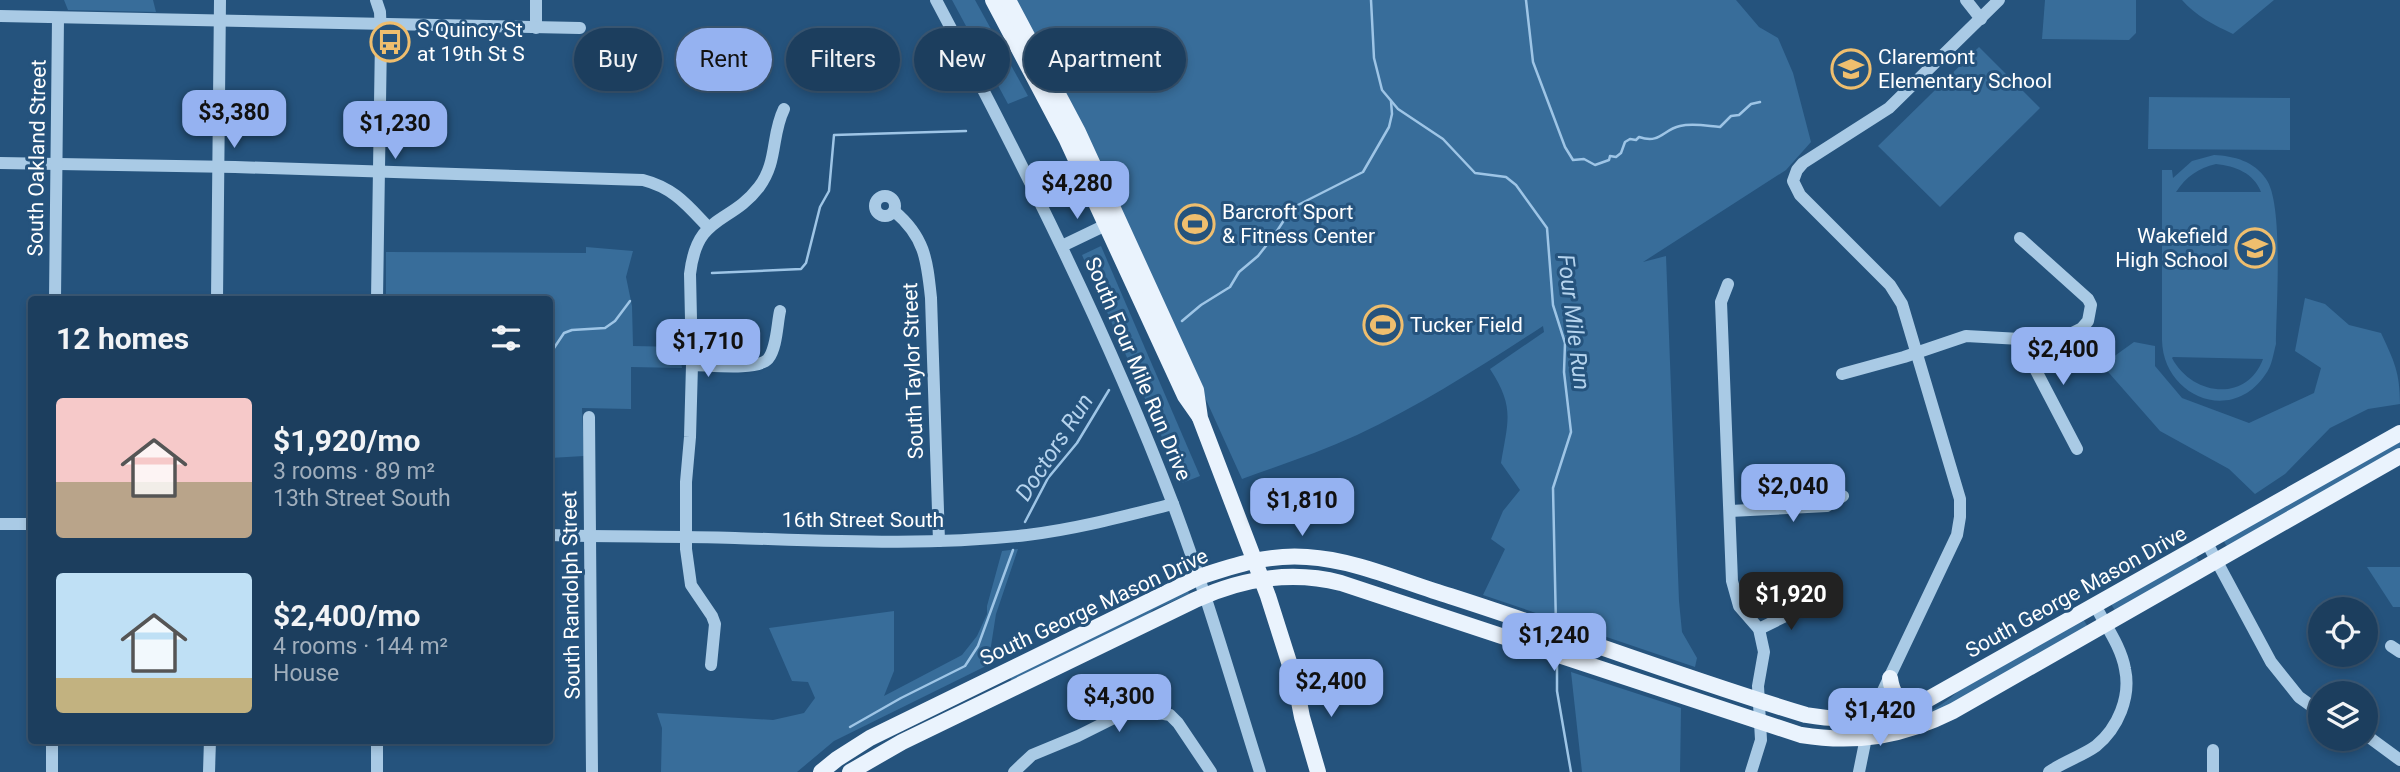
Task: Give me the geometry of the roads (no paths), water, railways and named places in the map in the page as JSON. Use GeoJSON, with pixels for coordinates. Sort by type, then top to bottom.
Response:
{"type":"FeatureCollection","features":[{"type":"Feature","properties":{"kind":"main road","name":"South Four Mile Run Drive"},"geometry":{"type":"LineString","coordinates":[[993,0],[1113,221],[1196,390],[1200,418],[1255,559],[1295,681],[1318,772]]}},
{"type":"Feature","properties":{"kind":"main road","name":"South Four Mile Run Drive"},"geometry":{"type":"LineString","coordinates":[[1008,0],[1078,132],[1113,221]]}},
{"type":"Feature","properties":{"kind":"main road","name":"South George Mason Drive"},"geometry":{"type":"LineString","coordinates":[[821,772],[870,738],[1199,577],[1255,559],[1307,557],[1347,563],[1511,615],[1806,715],[1828,719],[1870,718],[1913,707],[2400,433]]}},
{"type":"Feature","properties":{"kind":"main road","name":"South George Mason Drive"},"geometry":{"type":"LineString","coordinates":[[849,772],[902,741],[1205,596],[1244,581],[1262,579],[1326,579],[1761,723],[1816,738],[1864,739],[1891,735],[1935,720],[2400,456]]}},
{"type":"Feature","properties":{"kind":"main road"},"geometry":{"type":"LineString","coordinates":[[1001,674],[1008,690]]}},
{"type":"Feature","properties":{"kind":"main road"},"geometry":{"type":"LineString","coordinates":[[1890,678],[1892,689],[1898,698],[1913,707]]}},
{"type":"Feature","properties":{"kind":"main road","name":"South Four Mile Run Drive"},"geometry":{"type":"LineString","coordinates":[[1295,681],[1310,713],[1329,772]]}},
{"type":"Feature","properties":{"kind":"street"},"geometry":{"type":"LineString","coordinates":[[216,296],[220,0]]}},
{"type":"Feature","properties":{"kind":"street"},"geometry":{"type":"LineString","coordinates":[[376,0],[380,12],[377,296]]}},
{"type":"Feature","properties":{"kind":"street"},"geometry":{"type":"LineString","coordinates":[[536,0],[536,27]]}},
{"type":"Feature","properties":{"kind":"street","name":"South Four Mile Run Drive"},"geometry":{"type":"LineString","coordinates":[[936,0],[1062,246],[1116,366],[1173,504],[1261,772]]}},
{"type":"Feature","properties":{"kind":"street"},"geometry":{"type":"LineString","coordinates":[[1966,0],[1981,19]]}},
{"type":"Feature","properties":{"kind":"street"},"geometry":{"type":"LineString","coordinates":[[1859,772],[1870,718],[1948,559],[1957,535],[1960,499],[1902,304],[1890,285],[1800,195],[1793,181],[1803,163],[1889,108],[1999,0]]}},
{"type":"Feature","properties":{"kind":"street"},"geometry":{"type":"LineString","coordinates":[[0,16],[574,29]]}},
{"type":"Feature","properties":{"kind":"street","name":"South Oakland Street"},"geometry":{"type":"LineString","coordinates":[[55,296],[58,18]]}},
{"type":"Feature","properties":{"kind":"street"},"geometry":{"type":"LineString","coordinates":[[711,665],[715,624],[691,585],[687,569],[686,482],[692,365],[690,274],[697,245],[708,227],[741,205],[759,188],[769,170],[778,120],[784,109]]}},
{"type":"Feature","properties":{"kind":"street"},"geometry":{"type":"LineString","coordinates":[[0,163],[643,180],[659,184],[675,193],[708,227]]}},
{"type":"Feature","properties":{"kind":"street","name":"South Taylor Street"},"geometry":{"type":"LineString","coordinates":[[894,211],[908,222],[918,236],[927,259],[931,298],[939,541]]}},
{"type":"Feature","properties":{"kind":"street"},"geometry":{"type":"LineString","coordinates":[[1062,246],[1113,221]]}},
{"type":"Feature","properties":{"kind":"street"},"geometry":{"type":"LineString","coordinates":[[1842,374],[1966,336],[2056,341],[2082,328],[2088,321],[2091,305],[2082,292],[2020,238]]}},
{"type":"Feature","properties":{"kind":"street"},"geometry":{"type":"LineString","coordinates":[[1728,284],[1721,302],[1732,580],[1739,606],[1759,629],[1764,652],[1758,686],[1761,740],[1751,772]]}},
{"type":"Feature","properties":{"kind":"street"},"geometry":{"type":"LineString","coordinates":[[692,365],[760,364],[767,360],[773,351],[780,311]]}},
{"type":"Feature","properties":{"kind":"street"},"geometry":{"type":"LineString","coordinates":[[2020,340],[2077,449]]}},
{"type":"Feature","properties":{"kind":"street","name":"South Randolph Street"},"geometry":{"type":"LineString","coordinates":[[589,417],[592,772]]}},
{"type":"Feature","properties":{"kind":"street"},"geometry":{"type":"LineString","coordinates":[[1730,511],[1827,506],[1843,496]]}},
{"type":"Feature","properties":{"kind":"street","name":"16th Street South"},"geometry":{"type":"LineString","coordinates":[[553,535],[939,541],[1028,535],[1086,525],[1173,504]]}},
{"type":"Feature","properties":{"kind":"street"},"geometry":{"type":"LineString","coordinates":[[0,524],[28,524]]}},
{"type":"Feature","properties":{"kind":"street"},"geometry":{"type":"LineString","coordinates":[[2207,542],[2271,662],[2299,697],[2308,703]]}},
{"type":"Feature","properties":{"kind":"street"},"geometry":{"type":"LineString","coordinates":[[1759,629],[1808,605]]}},
{"type":"Feature","properties":{"kind":"street"},"geometry":{"type":"LineString","coordinates":[[2049,772],[2095,746],[2112,730],[2124,704],[2126,670],[2095,605]]}},
{"type":"Feature","properties":{"kind":"street"},"geometry":{"type":"LineString","coordinates":[[1014,772],[1032,755],[1079,736],[1128,711],[1141,710],[1170,715],[1212,772]]}},
{"type":"Feature","properties":{"kind":"street"},"geometry":{"type":"LineString","coordinates":[[52,744],[52,772]]}},
{"type":"Feature","properties":{"kind":"street"},"geometry":{"type":"LineString","coordinates":[[209,772],[210,744]]}},
{"type":"Feature","properties":{"kind":"street"},"geometry":{"type":"LineString","coordinates":[[377,744],[377,772]]}},
{"type":"Feature","properties":{"kind":"street"},"geometry":{"type":"LineString","coordinates":[[2378,744],[2400,760]]}},
{"type":"Feature","properties":{"kind":"street"},"geometry":{"type":"LineString","coordinates":[[2213,750],[2213,772]]}},
{"type":"Feature","properties":{"kind":"street"},"geometry":{"type":"LineString","coordinates":[[837,759],[849,772]]}},
{"type":"Feature","properties":{"kind":"waterway","name":"Four Mile Run"},"geometry":{"type":"LineString","coordinates":[[1371,0],[1374,58],[1382,90],[1398,109],[1443,139],[1475,173],[1506,177],[1516,185],[1547,228],[1553,305],[1565,343],[1564,372],[1571,432],[1553,488],[1556,626]]}},
{"type":"Feature","properties":{"kind":"waterway"},"geometry":{"type":"LineString","coordinates":[[1526,0],[1533,62],[1565,147],[1573,160],[1584,159],[1595,165],[1609,160],[1610,156],[1616,157],[1621,153],[1625,142],[1630,139],[1657,138],[1680,126],[1720,127],[1731,116],[1739,115],[1751,104],[1760,102]]}},
{"type":"Feature","properties":{"kind":"waterway","name":"Doctors Run"},"geometry":{"type":"LineString","coordinates":[[1182,321],[1230,287],[1239,272],[1258,256],[1273,237],[1292,208],[1363,172],[1389,127],[1391,101]]}},
{"type":"Feature","properties":{"kind":"waterway"},"geometry":{"type":"LineString","coordinates":[[712,273],[801,269],[806,263],[820,207],[829,191],[834,135],[966,131]]}},
{"type":"Feature","properties":{"kind":"waterway"},"geometry":{"type":"LineString","coordinates":[[553,350],[564,333],[605,328],[615,321],[630,301]]}},
{"type":"Feature","properties":{"kind":"waterway","name":"Doctors Run"},"geometry":{"type":"LineString","coordinates":[[1025,522],[1048,478],[1077,443],[1109,390]]}},
{"type":"Feature","properties":{"kind":"waterway","name":"Doctors Run"},"geometry":{"type":"LineString","coordinates":[[850,727],[965,666],[978,646],[1013,550]]}},
{"type":"Feature","properties":{"kind":"waterway","name":"Four Mile Run"},"geometry":{"type":"LineString","coordinates":[[1557,661],[1557,691],[1571,772]]}},
{"type":"Feature","properties":{"kind":"place","name":"S Quincy St at 19th St S"},"geometry":{"type":"Point","coordinates":[390,42]}},
{"type":"Feature","properties":{"kind":"place","name":"Claremont Elementary School"},"geometry":{"type":"Point","coordinates":[1851,69]}},
{"type":"Feature","properties":{"kind":"place","name":"Barcroft Sport & Fitness Center"},"geometry":{"type":"Point","coordinates":[1195,224]}},
{"type":"Feature","properties":{"kind":"place","name":"Wakefield High School"},"geometry":{"type":"Point","coordinates":[2255,248]}},
{"type":"Feature","properties":{"kind":"place","name":"Tucker Field"},"geometry":{"type":"Point","coordinates":[1383,325]}}]}
